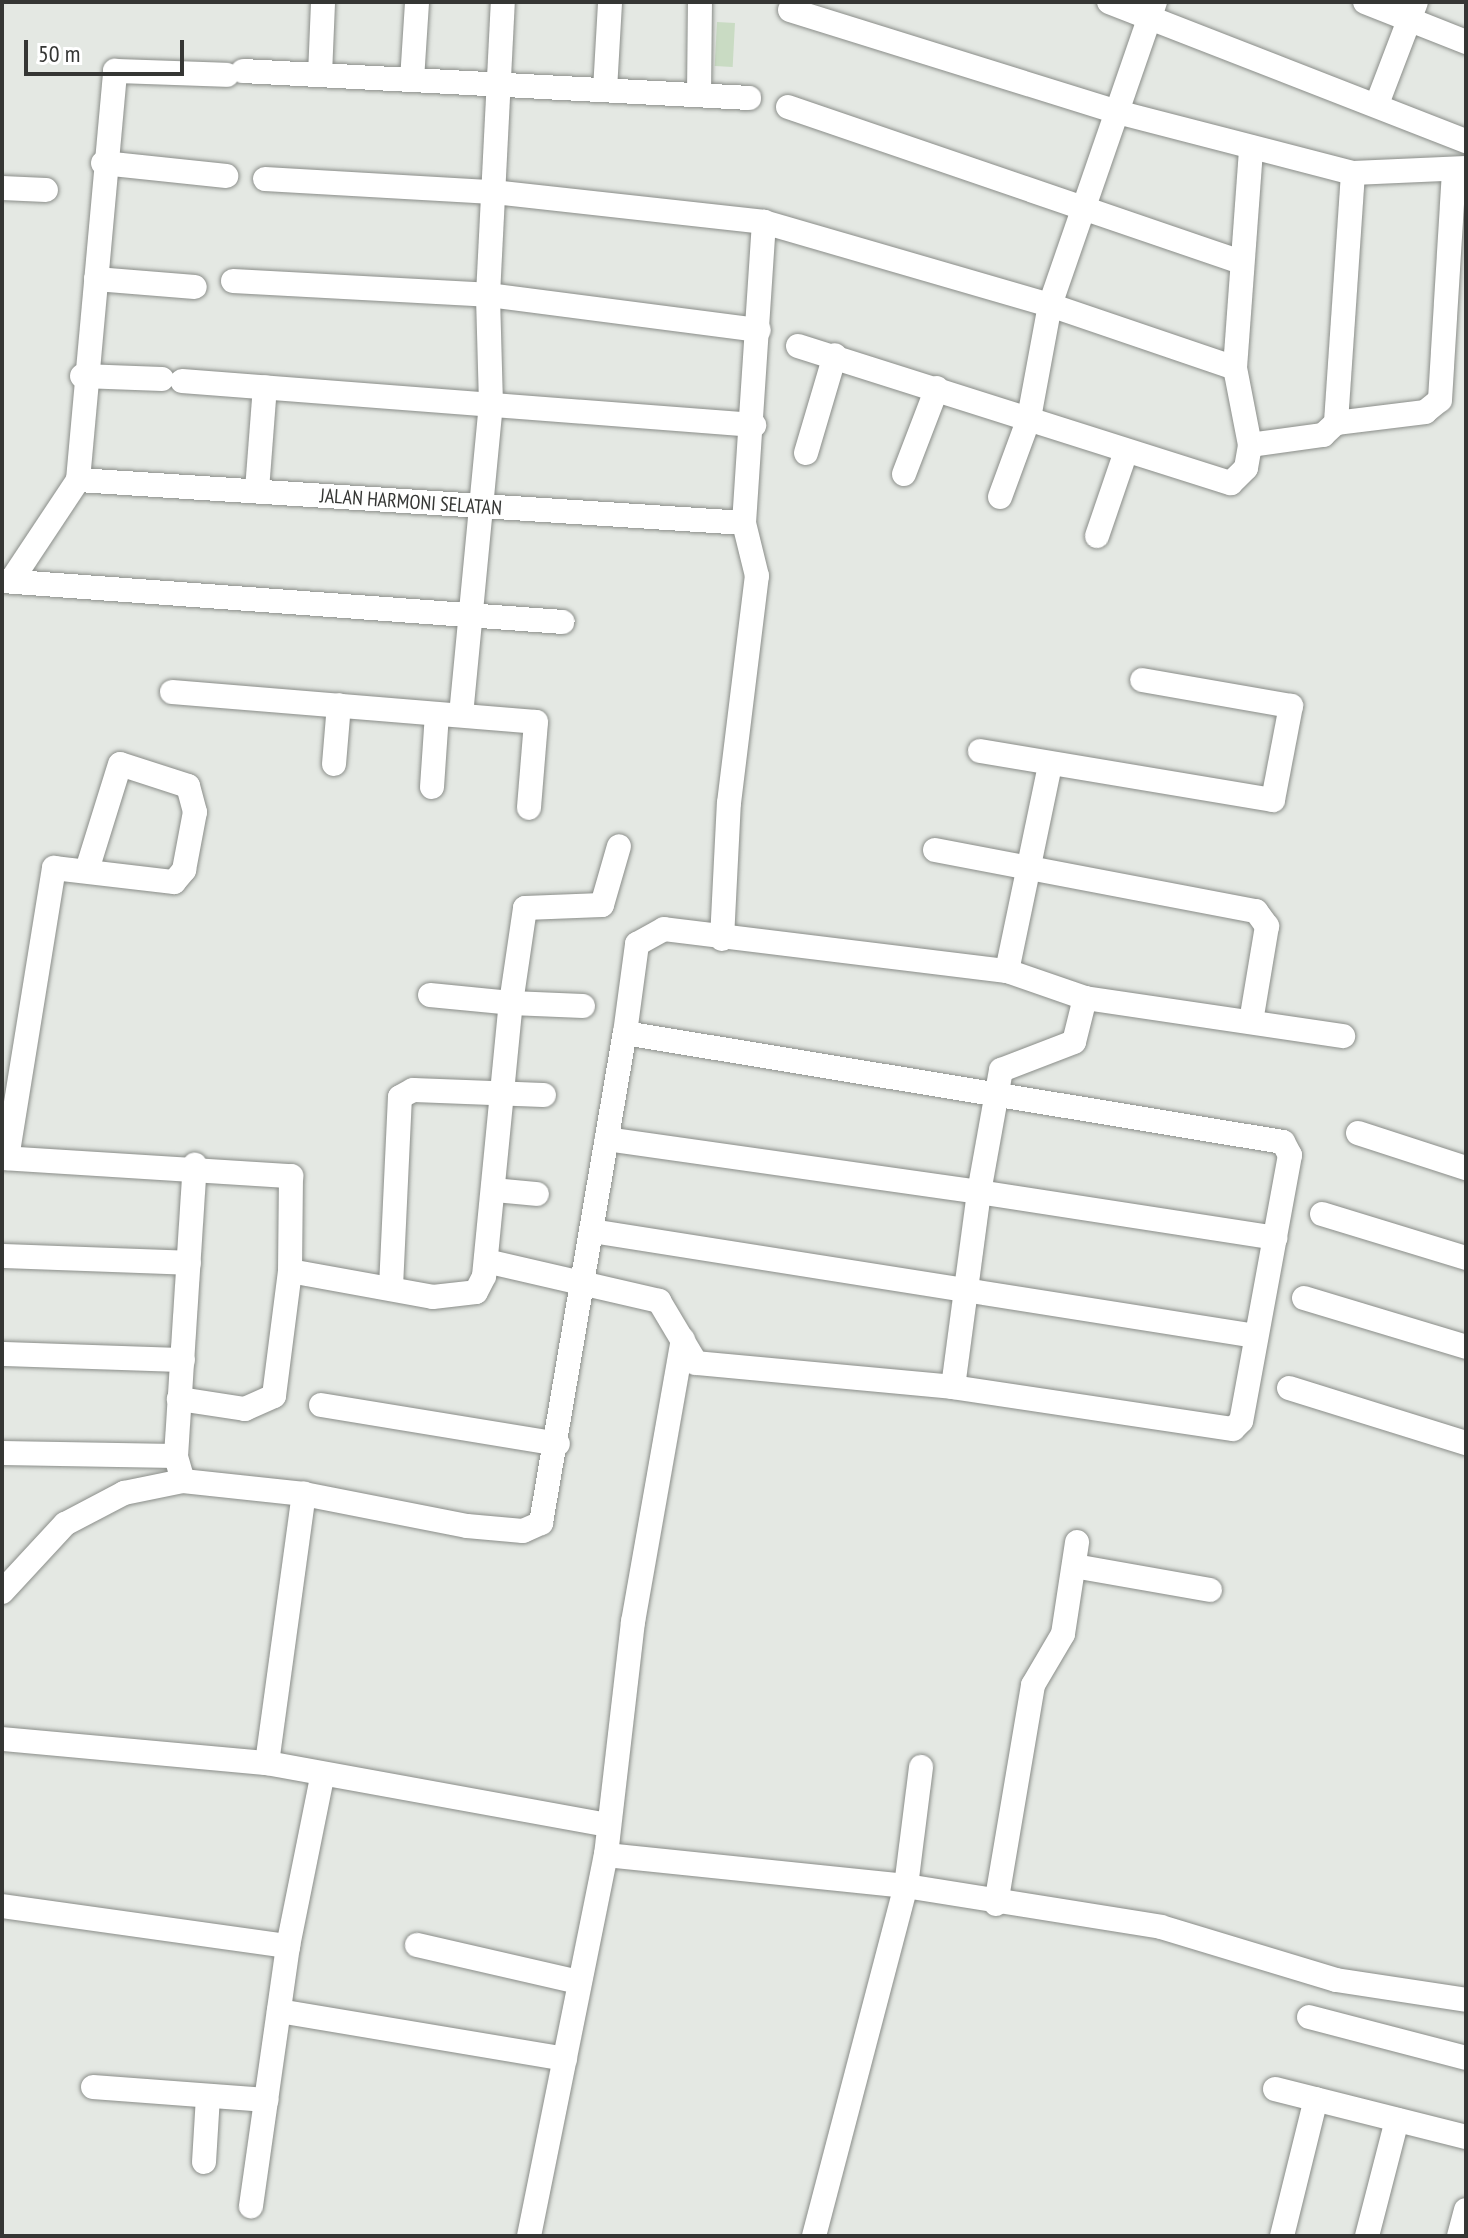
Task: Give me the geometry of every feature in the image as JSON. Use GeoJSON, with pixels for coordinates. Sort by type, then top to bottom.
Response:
{"type":"FeatureCollection","features":[{"type":"Feature","properties":{"kind":"street"},"geometry":{"type":"LineString","coordinates":[[320,75],[323,2]]}},
{"type":"Feature","properties":{"kind":"street"},"geometry":{"type":"LineString","coordinates":[[412,80],[417,2]]}},
{"type":"Feature","properties":{"kind":"street"},"geometry":{"type":"LineString","coordinates":[[432,787],[471,613],[491,404],[488,295],[503,2]]}},
{"type":"Feature","properties":{"kind":"street"},"geometry":{"type":"LineString","coordinates":[[605,90],[610,2]]}},
{"type":"Feature","properties":{"kind":"street"},"geometry":{"type":"LineString","coordinates":[[699,95],[700,2]]}},
{"type":"Feature","properties":{"kind":"street"},"geometry":{"type":"LineString","coordinates":[[1109,2],[1152,9],[1466,141]]}},
{"type":"Feature","properties":{"kind":"street"},"geometry":{"type":"LineString","coordinates":[[1365,2],[1413,11],[1466,42]]}},
{"type":"Feature","properties":{"kind":"street"},"geometry":{"type":"LineString","coordinates":[[1000,497],[1029,418],[1050,305],[1152,9]]}},
{"type":"Feature","properties":{"kind":"street"},"geometry":{"type":"LineString","coordinates":[[790,10],[1117,112],[1353,173],[1460,169],[1440,400],[1425,412],[1336,423],[1323,435],[1250,445]]}},
{"type":"Feature","properties":{"kind":"street"},"geometry":{"type":"LineString","coordinates":[[1377,104],[1413,11]]}},
{"type":"Feature","properties":{"kind":"street"},"geometry":{"type":"LineString","coordinates":[[7,579],[78,480],[82,376],[96,279],[103,163],[115,71],[320,75],[749,98]]}},
{"type":"Feature","properties":{"kind":"street"},"geometry":{"type":"LineString","coordinates":[[788,107],[1238,261]]}},
{"type":"Feature","properties":{"kind":"street"},"geometry":{"type":"LineString","coordinates":[[798,346],[937,388],[1125,454],[1223,484],[1246,468],[1250,445],[1235,368],[1238,261],[1251,148]]}},
{"type":"Feature","properties":{"kind":"street"},"geometry":{"type":"LineString","coordinates":[[103,163],[226,176]]}},
{"type":"Feature","properties":{"kind":"street"},"geometry":{"type":"LineString","coordinates":[[1336,423],[1353,173]]}},
{"type":"Feature","properties":{"kind":"street"},"geometry":{"type":"LineString","coordinates":[[265,179],[493,192],[764,222],[1050,305],[1235,368]]}},
{"type":"Feature","properties":{"kind":"street"},"geometry":{"type":"LineString","coordinates":[[2,188],[46,190]]}},
{"type":"Feature","properties":{"kind":"street"},"geometry":{"type":"LineString","coordinates":[[722,939],[729,803],[757,576],[744,523],[754,425],[764,222]]}},
{"type":"Feature","properties":{"kind":"street"},"geometry":{"type":"LineString","coordinates":[[96,279],[195,287]]}},
{"type":"Feature","properties":{"kind":"street"},"geometry":{"type":"LineString","coordinates":[[233,281],[488,295],[759,330]]}},
{"type":"Feature","properties":{"kind":"street"},"geometry":{"type":"LineString","coordinates":[[806,453],[835,355]]}},
{"type":"Feature","properties":{"kind":"street"},"geometry":{"type":"LineString","coordinates":[[82,376],[172,380],[754,425]]}},
{"type":"Feature","properties":{"kind":"street"},"geometry":{"type":"LineString","coordinates":[[257,490],[265,387]]}},
{"type":"Feature","properties":{"kind":"street"},"geometry":{"type":"LineString","coordinates":[[904,474],[937,388]]}},
{"type":"Feature","properties":{"kind":"street"},"geometry":{"type":"LineString","coordinates":[[1097,536],[1125,454]]}},
{"type":"Feature","properties":{"kind":"street","name":"JALAN HARMONI SELATAN"},"geometry":{"type":"LineString","coordinates":[[78,480],[744,523]]}},
{"type":"Feature","properties":{"kind":"street"},"geometry":{"type":"LineString","coordinates":[[7,579],[563,622]]}},
{"type":"Feature","properties":{"kind":"street"},"geometry":{"type":"LineString","coordinates":[[980,751],[1050,766],[1273,800],[1291,706],[1142,680]]}},
{"type":"Feature","properties":{"kind":"street"},"geometry":{"type":"LineString","coordinates":[[172,692],[536,722],[529,808]]}},
{"type":"Feature","properties":{"kind":"street"},"geometry":{"type":"LineString","coordinates":[[334,764],[339,705]]}},
{"type":"Feature","properties":{"kind":"street"},"geometry":{"type":"LineString","coordinates":[[88,867],[120,764],[188,786],[197,798],[182,877],[162,883],[88,867],[61,865],[52,874],[4,1158],[195,1165],[291,1176],[290,1271],[274,1396],[245,1409],[179,1399]]}},
{"type":"Feature","properties":{"kind":"street"},"geometry":{"type":"LineString","coordinates":[[1007,971],[1050,766]]}},
{"type":"Feature","properties":{"kind":"street"},"geometry":{"type":"LineString","coordinates":[[290,1271],[460,1297],[481,1285],[494,1190],[499,1091],[525,908],[602,905],[619,846]]}},
{"type":"Feature","properties":{"kind":"street"},"geometry":{"type":"LineString","coordinates":[[935,850],[1262,914],[1267,926],[1251,1022]]}},
{"type":"Feature","properties":{"kind":"street"},"geometry":{"type":"LineString","coordinates":[[2,1592],[65,1524],[124,1493],[183,1481],[304,1494],[523,1531],[548,1511],[642,935],[664,929],[722,939],[1007,971],[1085,998],[1343,1036]]}},
{"type":"Feature","properties":{"kind":"street"},"geometry":{"type":"LineString","coordinates":[[430,995],[583,1006]]}},
{"type":"Feature","properties":{"kind":"street"},"geometry":{"type":"LineString","coordinates":[[953,1387],[962,1289],[994,1091],[1007,1066],[1074,1042],[1085,998]]}},
{"type":"Feature","properties":{"kind":"street"},"geometry":{"type":"LineString","coordinates":[[486,1261],[583,1288],[659,1301],[696,1363],[953,1387],[1233,1429],[1241,1421],[1290,1155],[1283,1142],[994,1091],[625,1033]]}},
{"type":"Feature","properties":{"kind":"street"},"geometry":{"type":"LineString","coordinates":[[391,1287],[400,1097],[413,1090],[544,1095]]}},
{"type":"Feature","properties":{"kind":"street"},"geometry":{"type":"LineString","coordinates":[[1358,1133],[1466,1168]]}},
{"type":"Feature","properties":{"kind":"street"},"geometry":{"type":"LineString","coordinates":[[607,1139],[1275,1238]]}},
{"type":"Feature","properties":{"kind":"street"},"geometry":{"type":"LineString","coordinates":[[183,1481],[176,1456],[195,1165]]}},
{"type":"Feature","properties":{"kind":"street"},"geometry":{"type":"LineString","coordinates":[[494,1190],[537,1194]]}},
{"type":"Feature","properties":{"kind":"street"},"geometry":{"type":"LineString","coordinates":[[1322,1214],[1466,1258]]}},
{"type":"Feature","properties":{"kind":"street"},"geometry":{"type":"LineString","coordinates":[[592,1231],[1255,1336]]}},
{"type":"Feature","properties":{"kind":"street"},"geometry":{"type":"LineString","coordinates":[[2,1256],[189,1263]]}},
{"type":"Feature","properties":{"kind":"street"},"geometry":{"type":"LineString","coordinates":[[1304,1298],[1466,1347]]}},
{"type":"Feature","properties":{"kind":"street"},"geometry":{"type":"LineString","coordinates":[[529,2236],[606,1855],[633,1622],[683,1339]]}},
{"type":"Feature","properties":{"kind":"street"},"geometry":{"type":"LineString","coordinates":[[2,1354],[183,1360]]}},
{"type":"Feature","properties":{"kind":"street"},"geometry":{"type":"LineString","coordinates":[[1289,1388],[1466,1443]]}},
{"type":"Feature","properties":{"kind":"street"},"geometry":{"type":"LineString","coordinates":[[321,1405],[558,1444]]}},
{"type":"Feature","properties":{"kind":"street"},"geometry":{"type":"LineString","coordinates":[[2,1453],[176,1456]]}},
{"type":"Feature","properties":{"kind":"street"},"geometry":{"type":"LineString","coordinates":[[267,1763],[304,1494]]}},
{"type":"Feature","properties":{"kind":"street"},"geometry":{"type":"LineString","coordinates":[[996,1904],[1033,1685],[1063,1634],[1076,1554],[1210,1590]]}},
{"type":"Feature","properties":{"kind":"street"},"geometry":{"type":"LineString","coordinates":[[2,1739],[267,1763],[322,1778],[608,1825]]}},
{"type":"Feature","properties":{"kind":"street"},"geometry":{"type":"LineString","coordinates":[[814,2236],[906,1886],[921,1767]]}},
{"type":"Feature","properties":{"kind":"street"},"geometry":{"type":"LineString","coordinates":[[251,2206],[288,1946],[322,1778]]}},
{"type":"Feature","properties":{"kind":"street"},"geometry":{"type":"LineString","coordinates":[[606,1855],[906,1886],[996,1904],[1161,1927],[1336,1980],[1466,2000]]}},
{"type":"Feature","properties":{"kind":"street"},"geometry":{"type":"LineString","coordinates":[[2,1906],[288,1946]]}},
{"type":"Feature","properties":{"kind":"street"},"geometry":{"type":"LineString","coordinates":[[417,1945],[579,1982]]}},
{"type":"Feature","properties":{"kind":"street"},"geometry":{"type":"LineString","coordinates":[[279,2011],[565,2059]]}},
{"type":"Feature","properties":{"kind":"street"},"geometry":{"type":"LineString","coordinates":[[1309,2017],[1466,2058]]}},
{"type":"Feature","properties":{"kind":"street"},"geometry":{"type":"LineString","coordinates":[[93,2087],[267,2100]]}},
{"type":"Feature","properties":{"kind":"street"},"geometry":{"type":"LineString","coordinates":[[1275,2089],[1466,2137]]}},
{"type":"Feature","properties":{"kind":"street"},"geometry":{"type":"LineString","coordinates":[[204,2162],[208,2097]]}},
{"type":"Feature","properties":{"kind":"street"},"geometry":{"type":"LineString","coordinates":[[1282,2236],[1316,2099]]}},
{"type":"Feature","properties":{"kind":"street"},"geometry":{"type":"LineString","coordinates":[[1367,2236],[1397,2120]]}},
{"type":"Feature","properties":{"kind":"street"},"geometry":{"type":"LineString","coordinates":[[1459,2236],[1466,2210]]}},
{"type":"Feature","properties":{"kind":"green space"},"geometry":{"type":"Polygon","coordinates":[[[717,22],[735,23],[733,67],[715,66],[717,22]]]}}]}
